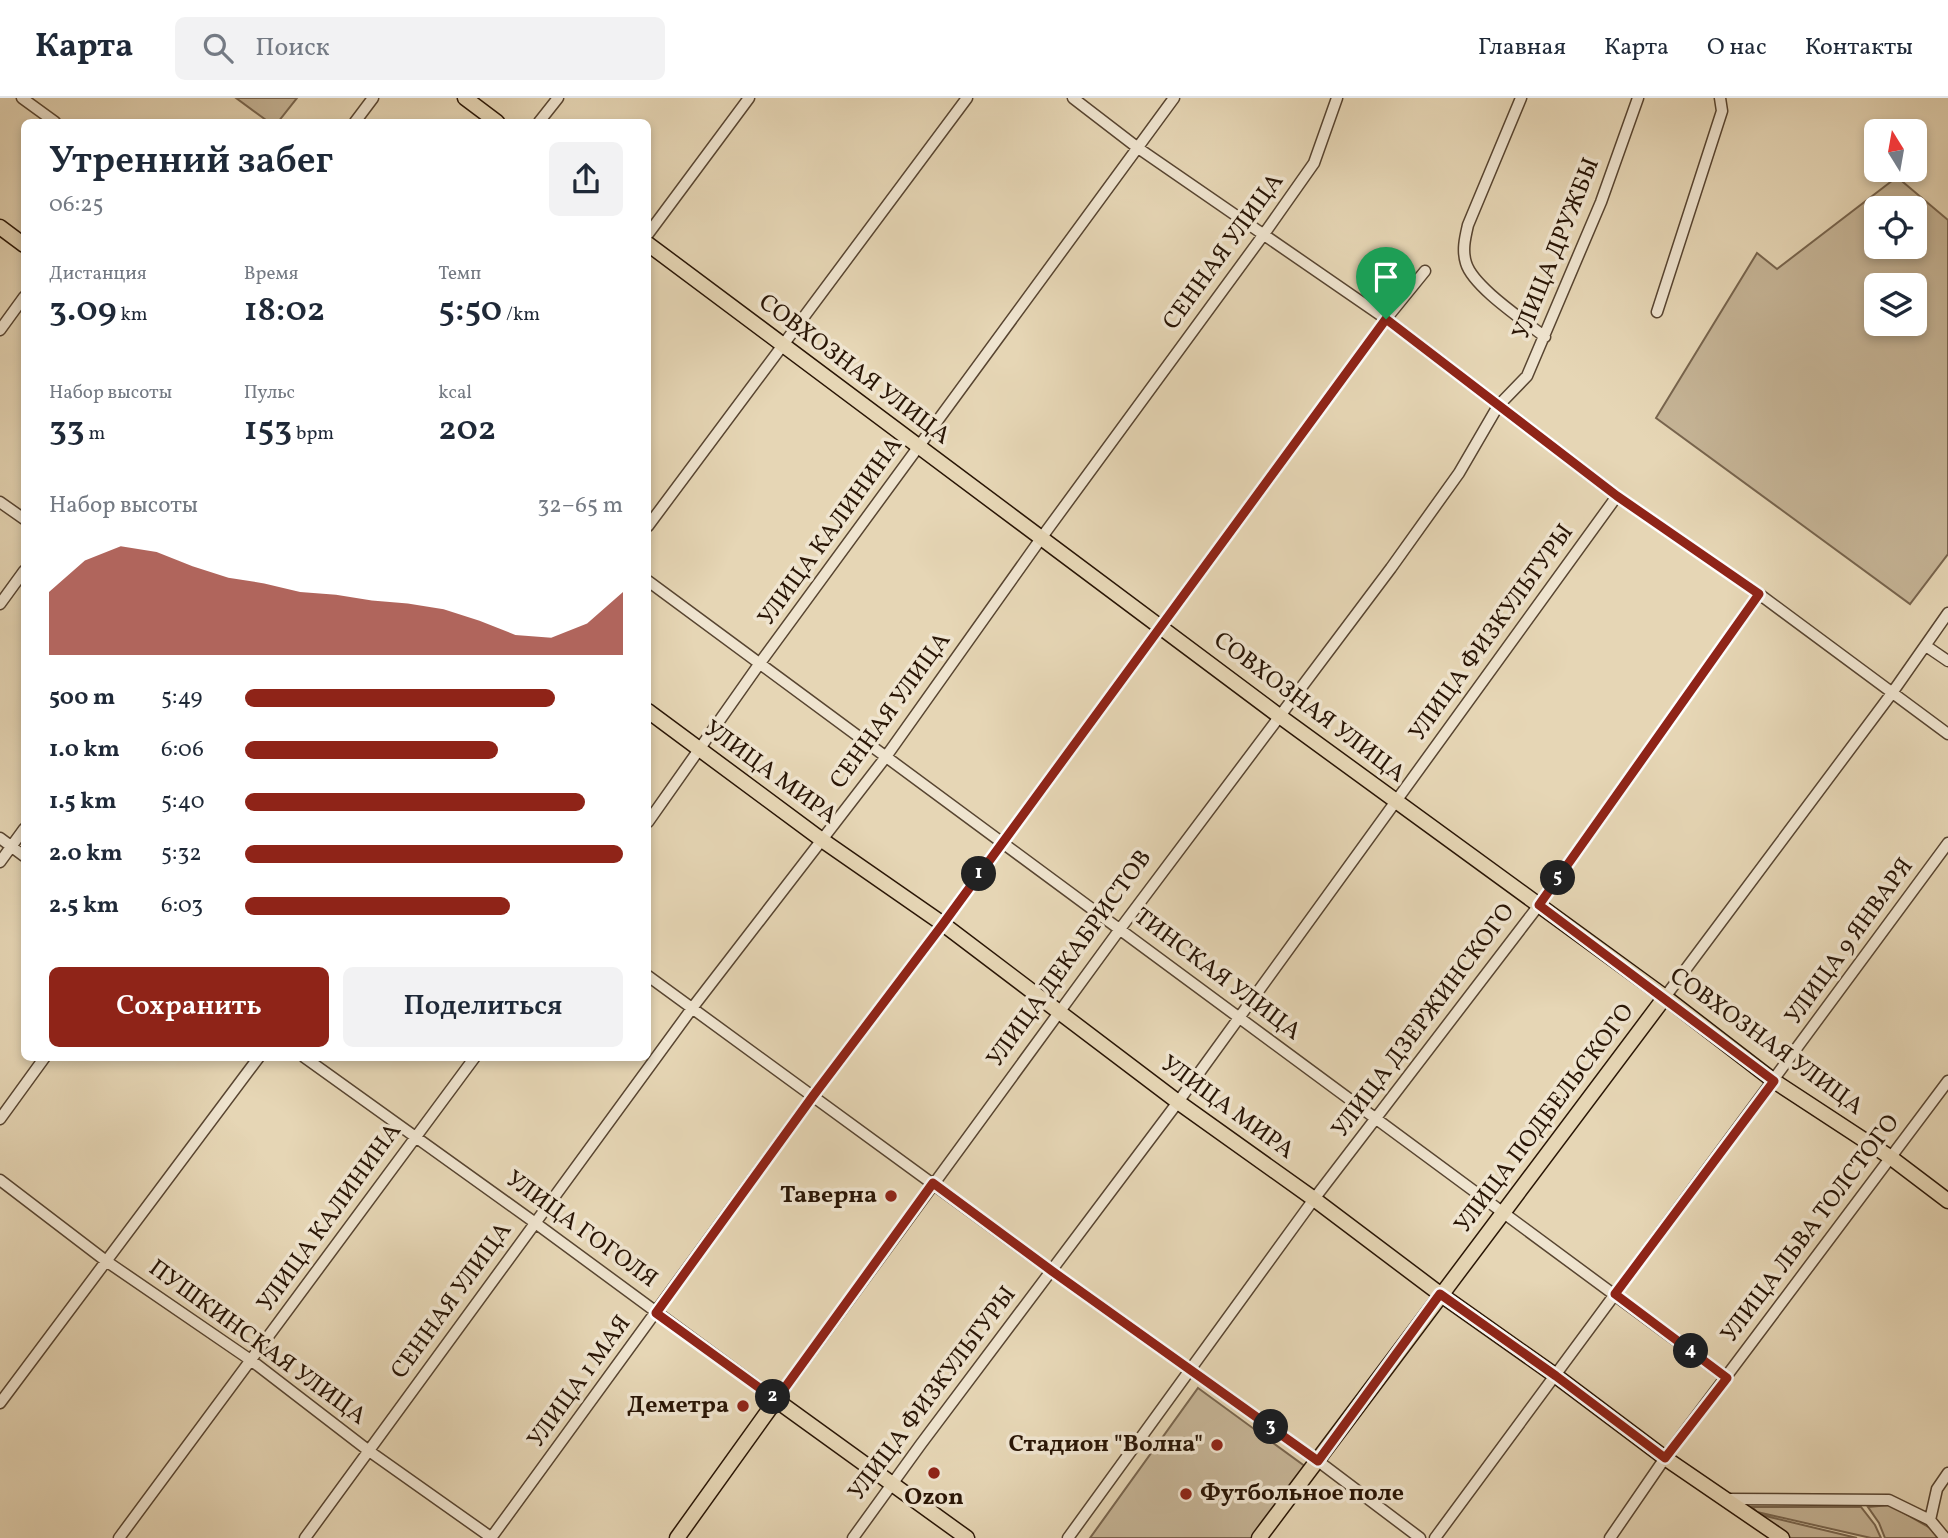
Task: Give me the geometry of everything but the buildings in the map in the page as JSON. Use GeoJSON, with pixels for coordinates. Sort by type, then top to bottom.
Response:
{"type":"FeatureCollection","features":[{"type":"Feature","properties":{"kind":"main road"},"geometry":{"type":"LineString","coordinates":[[465,98],[493,119]]}},
{"type":"Feature","properties":{"kind":"main road"},"geometry":{"type":"LineString","coordinates":[[0,227],[21,243]]}},
{"type":"Feature","properties":{"kind":"main road","name":"СОВХОЗНАЯ УЛИЦА"},"geometry":{"type":"LineString","coordinates":[[651,246],[1278,715],[1665,997],[1774,1081],[1890,1157],[1948,1201]]}},
{"type":"Feature","properties":{"kind":"main road","name":"УЛИЦА МИРА"},"geometry":{"type":"LineString","coordinates":[[651,712],[822,840],[943,924],[1178,1102],[1314,1199],[1440,1294],[1665,1458],[1782,1538]]}},
{"type":"Feature","properties":{"kind":"main road","name":"УЛИЦА ПОДБЕЛЬСКОГО"},"geometry":{"type":"LineString","coordinates":[[1259,1538],[1665,997]]}},
{"type":"Feature","properties":{"kind":"main road","name":"УЛИЦА ГОГОЛЯ"},"geometry":{"type":"LineString","coordinates":[[776,1400],[967,1538]]}},
{"type":"Feature","properties":{"kind":"main road","name":"УЛИЦА ДЕКАБРИСТОВ"},"geometry":{"type":"LineString","coordinates":[[677,1538],[776,1400]]}},
{"type":"Feature","properties":{"kind":"street"},"geometry":{"type":"LineString","coordinates":[[22,98],[51,119]]}},
{"type":"Feature","properties":{"kind":"street"},"geometry":{"type":"LineString","coordinates":[[357,119],[373,98]]}},
{"type":"Feature","properties":{"kind":"street"},"geometry":{"type":"LineString","coordinates":[[541,119],[558,98]]}},
{"type":"Feature","properties":{"kind":"street"},"geometry":{"type":"LineString","coordinates":[[651,522],[967,98]]}},
{"type":"Feature","properties":{"kind":"street"},"geometry":{"type":"LineString","coordinates":[[1073,98],[1138,148],[1386,319],[1617,496],[1759,594],[1948,734]]}},
{"type":"Feature","properties":{"kind":"street","name":"УЛИЦА КАЛИНИНА"},"geometry":{"type":"LineString","coordinates":[[651,818],[760,663],[1174,98]]}},
{"type":"Feature","properties":{"kind":"street","name":"СЕННАЯ УЛИЦА"},"geometry":{"type":"LineString","coordinates":[[304,1538],[693,1007],[885,758],[1042,537],[1264,234],[1314,163],[1337,98]]}},
{"type":"Feature","properties":{"kind":"street"},"geometry":{"type":"LineString","coordinates":[[1521,98],[1468,225],[1463,247],[1466,264],[1475,279],[1545,337]]}},
{"type":"Feature","properties":{"kind":"street","name":"УЛИЦА ДРУЖБЫ"},"geometry":{"type":"LineString","coordinates":[[1498,406],[1527,376],[1545,337],[1601,202],[1638,98]]}},
{"type":"Feature","properties":{"kind":"street"},"geometry":{"type":"LineString","coordinates":[[1657,312],[1723,111],[1720,98]]}},
{"type":"Feature","properties":{"kind":"street"},"geometry":{"type":"LineString","coordinates":[[651,230],[744,101]]}},
{"type":"Feature","properties":{"kind":"street","name":"УЛИЦА 1 МАЯ"},"geometry":{"type":"LineString","coordinates":[[492,1538],[813,1096],[1002,844],[1386,319],[1425,271]]}},
{"type":"Feature","properties":{"kind":"street"},"geometry":{"type":"LineString","coordinates":[[0,330],[21,301]]}},
{"type":"Feature","properties":{"kind":"street","name":"УЛИЦА ДЕКАБРИСТОВ"},"geometry":{"type":"LineString","coordinates":[[776,1400],[1278,715],[1391,568],[1452,483],[1498,406]]}},
{"type":"Feature","properties":{"kind":"street","name":"УЛИЦА ФИЗКУЛЬТУРЫ"},"geometry":{"type":"LineString","coordinates":[[853,1538],[1178,1102],[1617,496]]}},
{"type":"Feature","properties":{"kind":"street"},"geometry":{"type":"LineString","coordinates":[[0,502],[21,517]]}},
{"type":"Feature","properties":{"kind":"street"},"geometry":{"type":"LineString","coordinates":[[0,604],[21,575]]}},
{"type":"Feature","properties":{"kind":"street","name":"ТИНСКАЯ УЛИЦА"},"geometry":{"type":"LineString","coordinates":[[651,583],[1727,1378]]}},
{"type":"Feature","properties":{"kind":"street","name":"УЛИЦА ДЗЕРЖИНСКОГО"},"geometry":{"type":"LineString","coordinates":[[1068,1538],[1314,1199],[1539,905],[1759,594]]}},
{"type":"Feature","properties":{"kind":"street","name":"УЛИЦА ПОДБЕЛЬСКОГО"},"geometry":{"type":"LineString","coordinates":[[1665,997],[1892,693],[1948,613]]}},
{"type":"Feature","properties":{"kind":"street"},"geometry":{"type":"LineString","coordinates":[[1926,646],[1948,661]]}},
{"type":"Feature","properties":{"kind":"street"},"geometry":{"type":"LineString","coordinates":[[0,862],[21,833]]}},
{"type":"Feature","properties":{"kind":"street"},"geometry":{"type":"LineString","coordinates":[[0,838],[21,854]]}},
{"type":"Feature","properties":{"kind":"street","name":"УЛИЦА 9 ЯНВАРЯ"},"geometry":{"type":"LineString","coordinates":[[1435,1538],[1948,843]]}},
{"type":"Feature","properties":{"kind":"street"},"geometry":{"type":"LineString","coordinates":[[651,978],[1052,1271],[1318,1461],[1420,1538]]}},
{"type":"Feature","properties":{"kind":"street"},"geometry":{"type":"LineString","coordinates":[[0,1119],[42,1061]]}},
{"type":"Feature","properties":{"kind":"street"},"geometry":{"type":"LineString","coordinates":[[0,1403],[255,1061]]}},
{"type":"Feature","properties":{"kind":"street","name":"УЛИЦА ГОГОЛЯ"},"geometry":{"type":"LineString","coordinates":[[310,1061],[776,1400]]}},
{"type":"Feature","properties":{"kind":"street","name":"УЛИЦА КАЛИНИНА"},"geometry":{"type":"LineString","coordinates":[[119,1538],[472,1061]]}},
{"type":"Feature","properties":{"kind":"street","name":"УЛИЦА ЛЬВА ТОЛСТОГО"},"geometry":{"type":"LineString","coordinates":[[1610,1538],[1665,1458],[1948,1081]]}},
{"type":"Feature","properties":{"kind":"street","name":"ПУШКИНСКАЯ УЛИЦА"},"geometry":{"type":"LineString","coordinates":[[0,1180],[106,1261],[252,1361],[369,1451],[492,1538]]}},
{"type":"Feature","properties":{"kind":"street"},"geometry":{"type":"LineString","coordinates":[[1930,1520],[1937,1489],[1948,1473]]}},
{"type":"Feature","properties":{"kind":"street"},"geometry":{"type":"LineString","coordinates":[[1726,1499],[1889,1500],[1930,1520],[1945,1538]]}},
{"type":"Feature","properties":{"kind":"shaded area"},"geometry":{"type":"Polygon","coordinates":[[[236,98],[297,98],[280,119],[265,119],[236,98]]]}},
{"type":"Feature","properties":{"kind":"shaded area"},"geometry":{"type":"Polygon","coordinates":[[[1890,182],[1903,182],[1920,196],[1872,196],[1890,182]]]}},
{"type":"Feature","properties":{"kind":"shaded area"},"geometry":{"type":"Polygon","coordinates":[[[1864,202],[1864,259],[1927,259],[1927,202],[1948,220],[1948,554],[1910,604],[1656,418],[1757,253],[1777,269],[1864,202]]]}},
{"type":"Feature","properties":{"kind":"shaded area","name":"Стадион \"Волна\""},"geometry":{"type":"Polygon","coordinates":[[[1198,1388],[1306,1467],[1252,1538],[1090,1538],[1198,1388]]]}},
{"type":"Feature","properties":{"kind":"shaded area"},"geometry":{"type":"Polygon","coordinates":[[[1890,1505],[1932,1529],[1938,1538],[1885,1538],[1868,1507],[1890,1505]]]}},
{"type":"Feature","properties":{"kind":"shaded area"},"geometry":{"type":"Polygon","coordinates":[[[1752,1507],[1861,1507],[1881,1538],[1757,1512],[1752,1507]]]}},
{"type":"Feature","properties":{"kind":"shaded area"},"geometry":{"type":"Polygon","coordinates":[[[1757,1514],[1857,1538],[1789,1538],[1757,1514]]]}},
{"type":"Feature","properties":{"kind":"place","name":"Таверна"},"geometry":{"type":"Point","coordinates":[891,1196]}},
{"type":"Feature","properties":{"kind":"place","name":"Деметра"},"geometry":{"type":"Point","coordinates":[743,1406]}},
{"type":"Feature","properties":{"kind":"place","name":"Стадион \"Волна\""},"geometry":{"type":"Point","coordinates":[1217,1445]}},
{"type":"Feature","properties":{"kind":"place","name":"Ozon"},"geometry":{"type":"Point","coordinates":[934,1473]}},
{"type":"Feature","properties":{"kind":"place","name":"Футбольное поле"},"geometry":{"type":"Point","coordinates":[1186,1494]}},
{"type":"Feature","properties":{"kind":"route"},"geometry":{"type":"LineString","coordinates":[[1386,319],[1617,496],[1759,594],[1539,905],[1774,1081],[1615,1294],[1727,1378],[1665,1458],[1440,1294],[1318,1461],[933,1183],[776,1400],[656,1313],[1386,319]]}}]}
